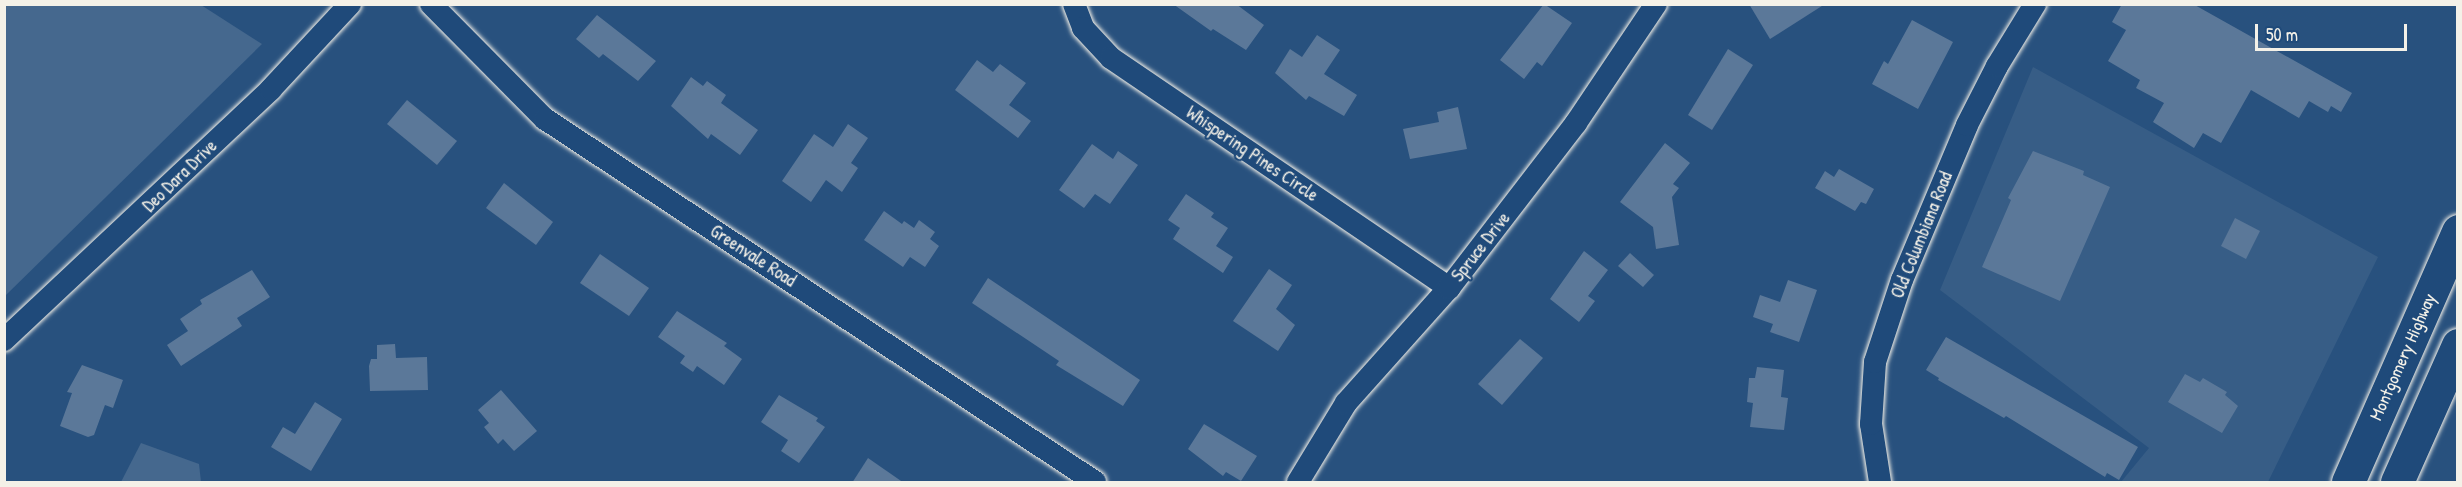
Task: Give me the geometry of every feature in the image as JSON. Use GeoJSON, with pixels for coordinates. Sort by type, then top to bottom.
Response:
{"type":"FeatureCollection","features":[{"type":"Feature","properties":{"kind":"main road","name":"Montgomery Highway"},"geometry":{"type":"LineString","coordinates":[[2348,483],[2457,231]]}},
{"type":"Feature","properties":{"kind":"main road"},"geometry":{"type":"LineString","coordinates":[[2397,483],[2457,345]]}},
{"type":"Feature","properties":{"kind":"street","name":"Deo Dara Drive"},"geometry":{"type":"LineString","coordinates":[[4,340],[271,89],[350,4]]}},
{"type":"Feature","properties":{"kind":"street","name":"Greenvale Road"},"geometry":{"type":"LineString","coordinates":[[431,4],[545,119],[1095,483]]}},
{"type":"Feature","properties":{"kind":"street","name":"Whispering Pines Circle"},"geometry":{"type":"LineString","coordinates":[[1074,4],[1083,28],[1111,58],[1449,288]]}},
{"type":"Feature","properties":{"kind":"street","name":"Spruce Drive"},"geometry":{"type":"LineString","coordinates":[[1298,483],[1346,403],[1449,288],[1576,123],[1656,4]]}},
{"type":"Feature","properties":{"kind":"street","name":"Old Columbiana Road"},"geometry":{"type":"LineString","coordinates":[[1880,483],[1871,424],[1875,362],[1902,280],[1967,125],[1997,66],[2035,4]]}},
{"type":"Feature","properties":{"kind":"shaded area"},"geometry":{"type":"Polygon","coordinates":[[[5,4],[201,5],[262,44],[5,296],[5,4]]]}},
{"type":"Feature","properties":{"kind":"shaded area"},"geometry":{"type":"Polygon","coordinates":[[[2033,67],[2378,257],[2268,482],[2121,482],[2149,448],[1940,290],[2033,67]]]}},
{"type":"Feature","properties":{"kind":"shaded area"},"geometry":{"type":"Polygon","coordinates":[[[141,443],[199,464],[201,482],[121,482],[141,443]]]}},
{"type":"Feature","properties":{"kind":"building"},"geometry":{"type":"Polygon","coordinates":[[[1173,4],[1236,4],[1264,25],[1246,50],[1213,29],[1211,31],[1173,4]]]}},
{"type":"Feature","properties":{"kind":"building"},"geometry":{"type":"Polygon","coordinates":[[[1544,4],[1572,23],[1542,66],[1537,62],[1524,79],[1500,60],[1544,4]]]}},
{"type":"Feature","properties":{"kind":"building"},"geometry":{"type":"Polygon","coordinates":[[[1749,4],[1825,4],[1770,39],[1749,4]]]}},
{"type":"Feature","properties":{"kind":"building"},"geometry":{"type":"Polygon","coordinates":[[[2122,4],[2193,4],[2352,93],[2341,112],[2331,106],[2328,112],[2309,101],[2299,118],[2251,90],[2221,143],[2203,133],[2194,148],[2153,122],[2164,103],[2136,88],[2140,80],[2108,61],[2126,30],[2112,22],[2122,4]]]}},
{"type":"Feature","properties":{"kind":"building"},"geometry":{"type":"Polygon","coordinates":[[[597,15],[656,61],[638,81],[603,54],[599,58],[576,39],[597,15]]]}},
{"type":"Feature","properties":{"kind":"building"},"geometry":{"type":"Polygon","coordinates":[[[1912,20],[1953,42],[1918,109],[1872,84],[1884,61],[1888,64],[1912,20]]]}},
{"type":"Feature","properties":{"kind":"building"},"geometry":{"type":"Polygon","coordinates":[[[1317,35],[1340,50],[1324,74],[1357,95],[1344,116],[1309,96],[1306,100],[1275,73],[1290,49],[1302,57],[1317,35]]]}},
{"type":"Feature","properties":{"kind":"building"},"geometry":{"type":"Polygon","coordinates":[[[1728,49],[1753,65],[1712,130],[1688,115],[1728,49]]]}},
{"type":"Feature","properties":{"kind":"building"},"geometry":{"type":"Polygon","coordinates":[[[977,60],[993,72],[1000,64],[1026,83],[1009,105],[1031,121],[1018,138],[955,90],[977,60]]]}},
{"type":"Feature","properties":{"kind":"building"},"geometry":{"type":"Polygon","coordinates":[[[691,77],[703,86],[707,81],[726,95],[721,103],[758,130],[740,155],[711,134],[708,139],[671,106],[691,77]]]}},
{"type":"Feature","properties":{"kind":"building"},"geometry":{"type":"Polygon","coordinates":[[[407,100],[457,141],[437,165],[387,124],[407,100]]]}},
{"type":"Feature","properties":{"kind":"building"},"geometry":{"type":"Polygon","coordinates":[[[1458,107],[1467,149],[1410,159],[1403,129],[1439,122],[1437,112],[1458,107]]]}},
{"type":"Feature","properties":{"kind":"building"},"geometry":{"type":"Polygon","coordinates":[[[848,124],[868,138],[851,163],[858,168],[842,192],[826,180],[811,202],[782,181],[814,134],[833,147],[848,124]]]}},
{"type":"Feature","properties":{"kind":"building"},"geometry":{"type":"Polygon","coordinates":[[[1665,143],[1690,163],[1673,184],[1679,188],[1672,197],[1679,245],[1656,249],[1653,227],[1620,202],[1665,143]]]}},
{"type":"Feature","properties":{"kind":"building"},"geometry":{"type":"Polygon","coordinates":[[[1092,144],[1113,159],[1118,151],[1138,165],[1110,204],[1095,194],[1084,208],[1059,190],[1092,144]]]}},
{"type":"Feature","properties":{"kind":"building"},"geometry":{"type":"Polygon","coordinates":[[[2033,151],[2084,171],[2083,175],[2110,187],[2060,301],[1982,267],[2011,200],[2008,198],[2033,151]]]}},
{"type":"Feature","properties":{"kind":"building"},"geometry":{"type":"Polygon","coordinates":[[[1839,169],[1874,189],[1866,204],[1861,202],[1855,211],[1815,188],[1825,171],[1834,177],[1839,169]]]}},
{"type":"Feature","properties":{"kind":"building"},"geometry":{"type":"Polygon","coordinates":[[[504,183],[553,222],[536,245],[486,208],[504,183]]]}},
{"type":"Feature","properties":{"kind":"building"},"geometry":{"type":"Polygon","coordinates":[[[1186,194],[1214,213],[1211,217],[1228,228],[1216,246],[1233,257],[1223,273],[1173,239],[1180,228],[1168,220],[1186,194]]]}},
{"type":"Feature","properties":{"kind":"building"},"geometry":{"type":"Polygon","coordinates":[[[884,211],[902,224],[904,221],[914,228],[919,220],[935,232],[930,239],[939,246],[925,267],[910,257],[903,267],[864,240],[884,211]]]}},
{"type":"Feature","properties":{"kind":"building"},"geometry":{"type":"Polygon","coordinates":[[[2235,218],[2260,231],[2246,259],[2221,246],[2235,218]]]}},
{"type":"Feature","properties":{"kind":"building"},"geometry":{"type":"Polygon","coordinates":[[[1584,251],[1608,270],[1588,296],[1595,301],[1579,322],[1550,299],[1584,251]]]}},
{"type":"Feature","properties":{"kind":"building"},"geometry":{"type":"Polygon","coordinates":[[[1630,253],[1654,275],[1643,287],[1618,266],[1630,253]]]}},
{"type":"Feature","properties":{"kind":"building"},"geometry":{"type":"Polygon","coordinates":[[[600,254],[649,288],[629,316],[580,283],[600,254]]]}},
{"type":"Feature","properties":{"kind":"building"},"geometry":{"type":"Polygon","coordinates":[[[1269,269],[1292,285],[1276,309],[1295,325],[1278,351],[1233,321],[1269,269]]]}},
{"type":"Feature","properties":{"kind":"building"},"geometry":{"type":"Polygon","coordinates":[[[252,270],[270,297],[237,318],[242,326],[181,366],[167,345],[188,331],[180,319],[202,304],[200,300],[252,270]]]}},
{"type":"Feature","properties":{"kind":"building"},"geometry":{"type":"Polygon","coordinates":[[[988,278],[1140,380],[1123,406],[1056,365],[1059,361],[972,303],[988,278]]]}},
{"type":"Feature","properties":{"kind":"building"},"geometry":{"type":"Polygon","coordinates":[[[1788,280],[1817,290],[1799,342],[1770,332],[1773,324],[1753,317],[1760,295],[1780,302],[1788,280]]]}},
{"type":"Feature","properties":{"kind":"building"},"geometry":{"type":"Polygon","coordinates":[[[677,311],[727,343],[724,346],[742,359],[724,385],[697,366],[693,372],[680,363],[685,356],[658,337],[677,311]]]}},
{"type":"Feature","properties":{"kind":"building"},"geometry":{"type":"Polygon","coordinates":[[[1946,337],[2138,447],[2119,480],[2107,473],[2105,477],[2006,416],[2004,418],[1938,380],[1939,378],[1926,370],[1946,337]]]}},
{"type":"Feature","properties":{"kind":"building"},"geometry":{"type":"Polygon","coordinates":[[[1520,339],[1543,358],[1502,405],[1478,384],[1520,339]]]}},
{"type":"Feature","properties":{"kind":"building"},"geometry":{"type":"Polygon","coordinates":[[[395,344],[396,358],[427,357],[428,390],[370,391],[369,366],[371,359],[377,359],[377,345],[395,344]]]}},
{"type":"Feature","properties":{"kind":"building"},"geometry":{"type":"Polygon","coordinates":[[[82,365],[123,380],[113,408],[105,405],[94,435],[88,437],[60,426],[72,393],[67,392],[82,365]]]}},
{"type":"Feature","properties":{"kind":"building"},"geometry":{"type":"Polygon","coordinates":[[[1757,367],[1784,370],[1781,397],[1788,398],[1784,430],[1750,427],[1753,403],[1747,402],[1749,378],[1755,378],[1757,367]]]}},
{"type":"Feature","properties":{"kind":"building"},"geometry":{"type":"Polygon","coordinates":[[[2185,374],[2200,382],[2203,378],[2227,392],[2225,395],[2238,406],[2222,433],[2168,402],[2185,374]]]}},
{"type":"Feature","properties":{"kind":"building"},"geometry":{"type":"Polygon","coordinates":[[[501,390],[537,431],[514,451],[503,439],[498,444],[484,427],[489,423],[478,410],[501,390]]]}},
{"type":"Feature","properties":{"kind":"building"},"geometry":{"type":"Polygon","coordinates":[[[779,395],[818,418],[816,421],[825,427],[799,463],[781,451],[788,440],[761,422],[779,395]]]}},
{"type":"Feature","properties":{"kind":"building"},"geometry":{"type":"Polygon","coordinates":[[[315,402],[342,419],[311,471],[271,447],[283,427],[295,434],[315,402]]]}},
{"type":"Feature","properties":{"kind":"building"},"geometry":{"type":"Polygon","coordinates":[[[1204,424],[1257,456],[1241,481],[1226,472],[1223,476],[1188,449],[1204,424]]]}},
{"type":"Feature","properties":{"kind":"building"},"geometry":{"type":"Polygon","coordinates":[[[868,458],[904,483],[852,483],[868,458]]]}}]}
